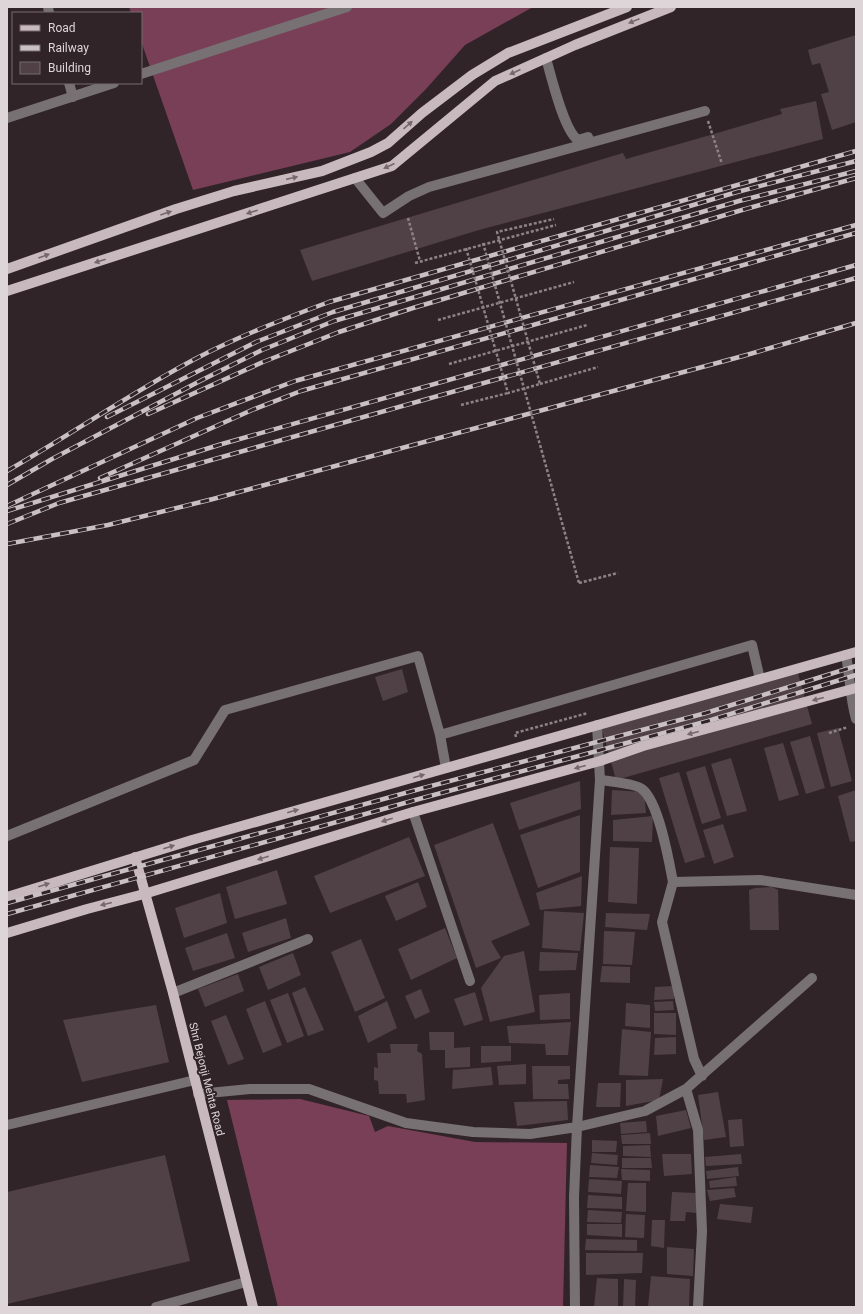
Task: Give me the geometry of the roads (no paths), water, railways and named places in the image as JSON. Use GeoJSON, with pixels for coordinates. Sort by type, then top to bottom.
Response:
{"type":"FeatureCollection","features":[{"type":"Feature","properties":{"kind":"main road"},"geometry":{"type":"LineString","coordinates":[[7,269],[234,191],[322,171],[371,152],[388,143],[422,113],[472,75],[508,53],[627,7]]}},
{"type":"Feature","properties":{"kind":"main road"},"geometry":{"type":"LineString","coordinates":[[7,291],[392,166],[495,81],[546,58],[671,7]]}},
{"type":"Feature","properties":{"kind":"main road"},"geometry":{"type":"LineString","coordinates":[[7,897],[135,857],[597,724],[851,654]]}},
{"type":"Feature","properties":{"kind":"main road"},"geometry":{"type":"LineString","coordinates":[[7,933],[144,894],[414,812],[600,761],[643,746],[854,689]]}},
{"type":"Feature","properties":{"kind":"main road","name":"Shri Bejonji Mehta Road"},"geometry":{"type":"LineString","coordinates":[[135,857],[144,894],[173,992],[253,1307]]}},
{"type":"Feature","properties":{"kind":"street"},"geometry":{"type":"LineString","coordinates":[[142,74],[347,7]]}},
{"type":"Feature","properties":{"kind":"street"},"geometry":{"type":"LineString","coordinates":[[546,58],[558,99],[574,138],[578,140],[610,131],[611,136]]}},
{"type":"Feature","properties":{"kind":"street"},"geometry":{"type":"LineString","coordinates":[[69,84],[73,97]]}},
{"type":"Feature","properties":{"kind":"street"},"geometry":{"type":"LineString","coordinates":[[7,118],[111,84]]}},
{"type":"Feature","properties":{"kind":"street"},"geometry":{"type":"LineString","coordinates":[[355,178],[383,213],[409,196],[429,187],[705,111]]}},
{"type":"Feature","properties":{"kind":"street"},"geometry":{"type":"LineString","coordinates":[[440,735],[752,646],[760,679]]}},
{"type":"Feature","properties":{"kind":"street"},"geometry":{"type":"LineString","coordinates":[[851,654],[854,689],[851,700],[853,723]]}},
{"type":"Feature","properties":{"kind":"street"},"geometry":{"type":"LineString","coordinates":[[7,836],[194,760],[225,710],[418,656],[440,735],[446,768]]}},
{"type":"Feature","properties":{"kind":"street"},"geometry":{"type":"LineString","coordinates":[[575,1307],[574,1197],[577,1127],[600,780],[597,724]]}},
{"type":"Feature","properties":{"kind":"street"},"geometry":{"type":"LineString","coordinates":[[600,780],[642,787],[654,806],[666,846],[673,882],[662,922],[694,1058],[702,1076]]}},
{"type":"Feature","properties":{"kind":"street"},"geometry":{"type":"LineString","coordinates":[[414,812],[470,981]]}},
{"type":"Feature","properties":{"kind":"street"},"geometry":{"type":"LineString","coordinates":[[673,882],[760,880],[856,895]]}},
{"type":"Feature","properties":{"kind":"street"},"geometry":{"type":"LineString","coordinates":[[173,992],[308,939]]}},
{"type":"Feature","properties":{"kind":"street"},"geometry":{"type":"LineString","coordinates":[[198,1094],[250,1089],[308,1089],[406,1123],[473,1132],[530,1134],[577,1127],[645,1111],[686,1089],[812,978]]}},
{"type":"Feature","properties":{"kind":"street"},"geometry":{"type":"LineString","coordinates":[[7,1125],[195,1080]]}},
{"type":"Feature","properties":{"kind":"street"},"geometry":{"type":"LineString","coordinates":[[686,1089],[698,1130],[702,1231],[698,1307]]}},
{"type":"Feature","properties":{"kind":"street"},"geometry":{"type":"LineString","coordinates":[[156,1307],[246,1282]]}},
{"type":"Feature","properties":{"kind":"railway"},"geometry":{"type":"LineString","coordinates":[[7,471],[147,386],[195,359],[245,335],[312,308],[856,151]]}},
{"type":"Feature","properties":{"kind":"railway"},"geometry":{"type":"LineString","coordinates":[[107,417],[256,342],[333,312],[737,192],[856,161]]}},
{"type":"Feature","properties":{"kind":"railway"},"geometry":{"type":"LineString","coordinates":[[7,485],[52,459],[200,381],[262,350],[334,321],[739,201],[856,171]]}},
{"type":"Feature","properties":{"kind":"railway"},"geometry":{"type":"LineString","coordinates":[[148,414],[263,362],[339,332],[413,308],[742,210],[856,178]]}},
{"type":"Feature","properties":{"kind":"railway"},"geometry":{"type":"LineString","coordinates":[[7,506],[197,418],[295,381],[856,225]]}},
{"type":"Feature","properties":{"kind":"railway"},"geometry":{"type":"LineString","coordinates":[[100,478],[252,410],[301,391],[856,233]]}},
{"type":"Feature","properties":{"kind":"railway"},"geometry":{"type":"LineString","coordinates":[[7,511],[222,444],[856,265]]}},
{"type":"Feature","properties":{"kind":"railway"},"geometry":{"type":"LineString","coordinates":[[7,524],[59,503],[856,278]]}},
{"type":"Feature","properties":{"kind":"railway"},"geometry":{"type":"LineString","coordinates":[[7,544],[108,525],[213,499],[743,356],[856,323]]}},
{"type":"Feature","properties":{"kind":"railway"},"geometry":{"type":"LineString","coordinates":[[7,903],[416,790],[706,713],[856,666]]}},
{"type":"Feature","properties":{"kind":"railway"},"geometry":{"type":"LineString","coordinates":[[7,914],[419,799],[708,721],[856,675]]}}]}
